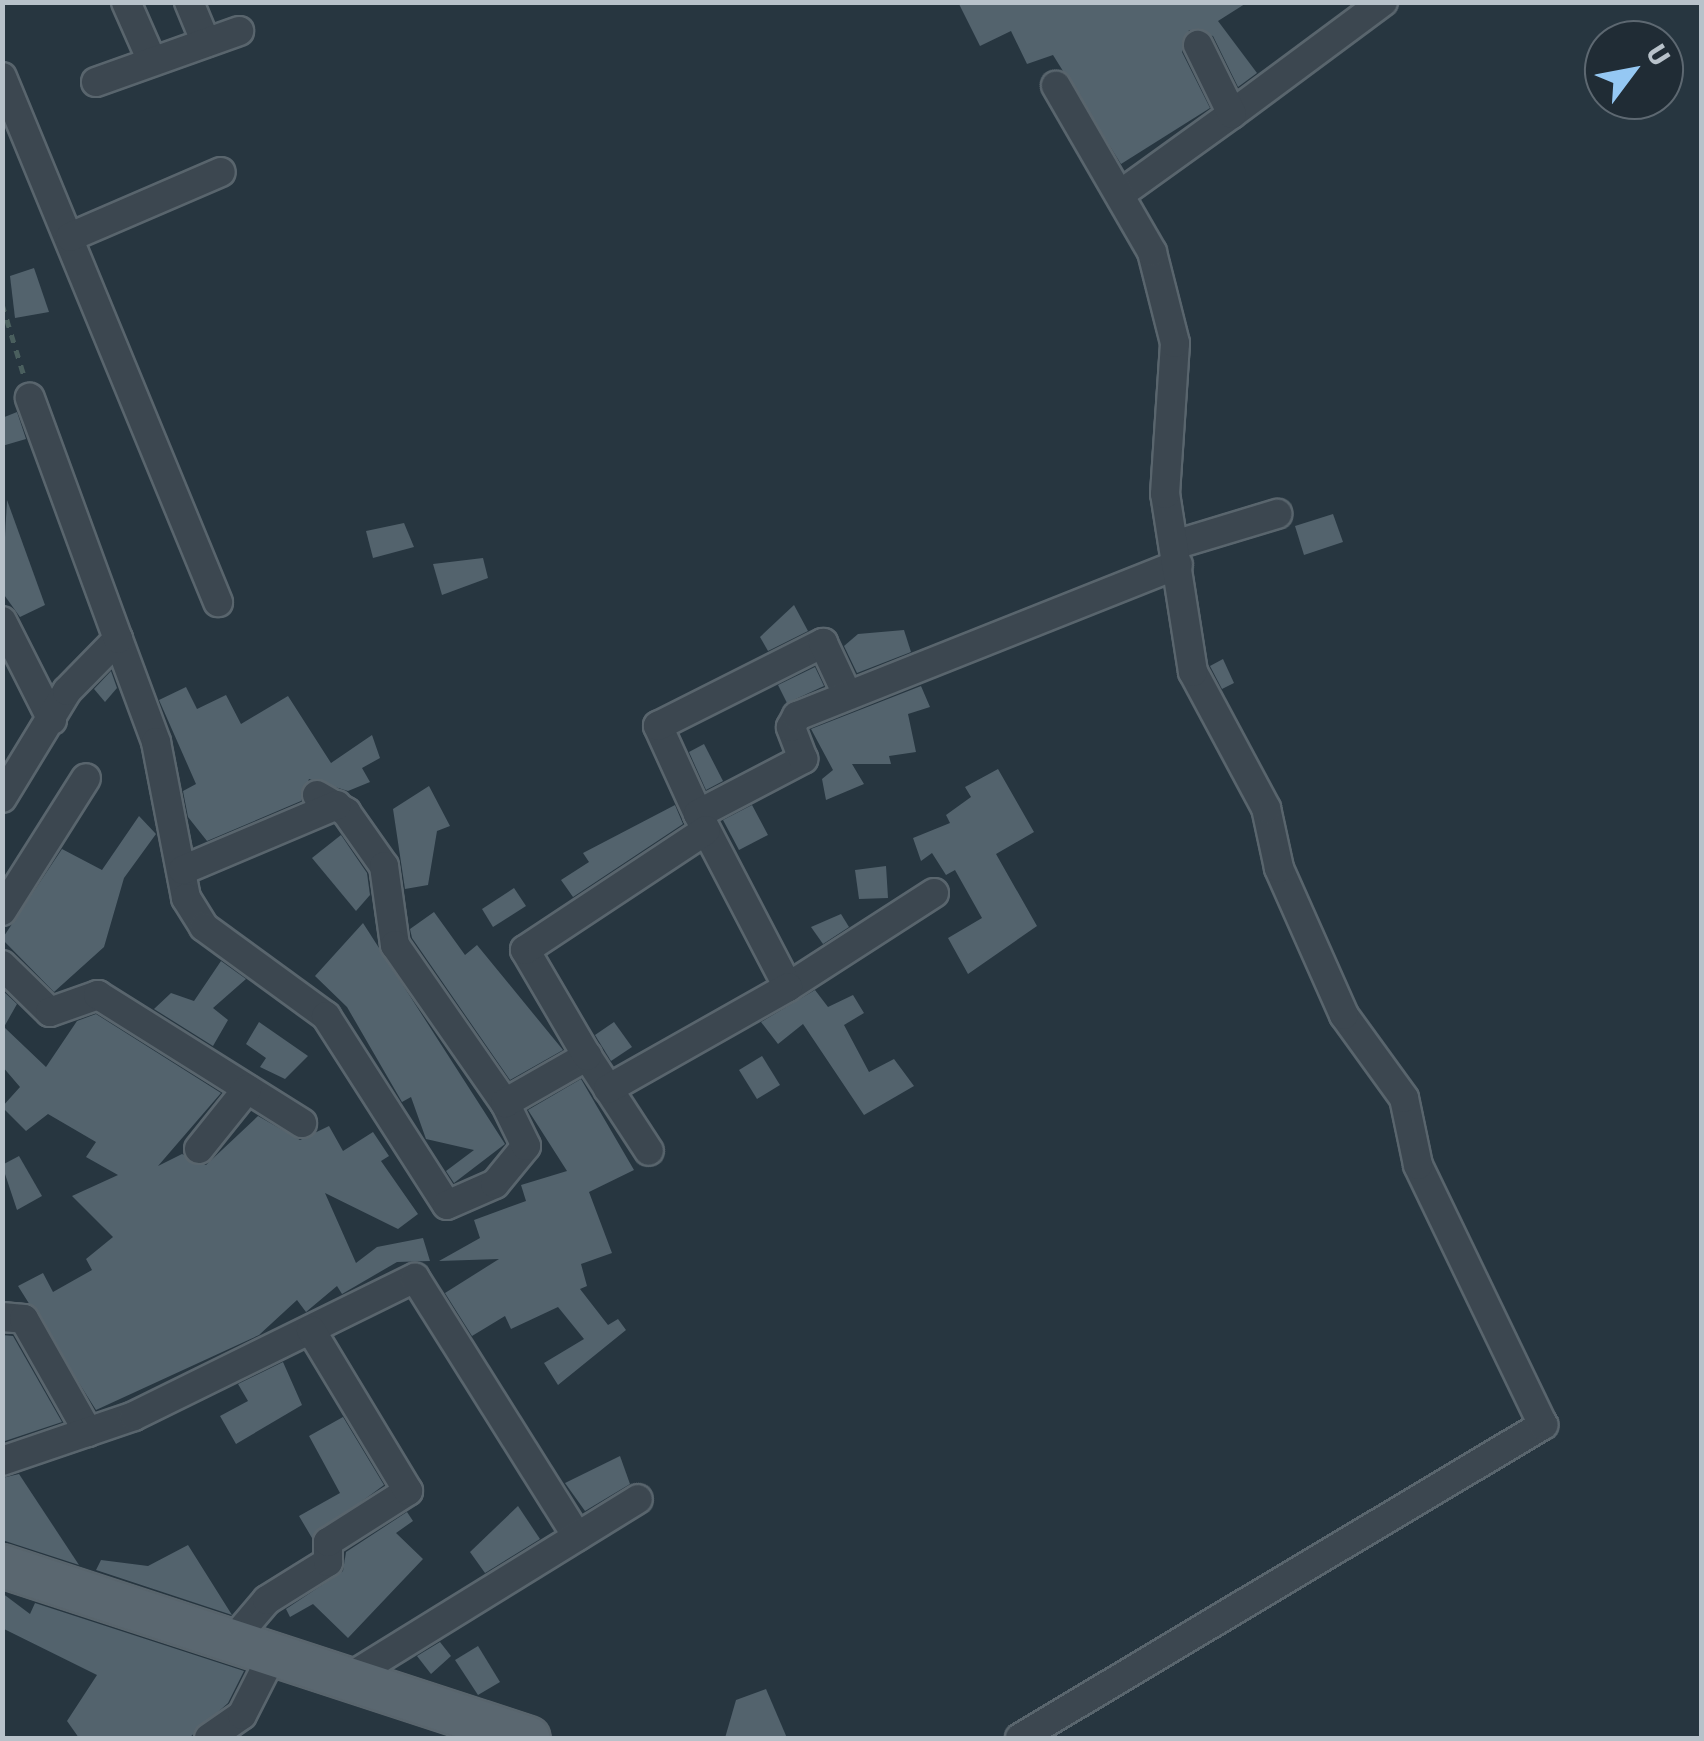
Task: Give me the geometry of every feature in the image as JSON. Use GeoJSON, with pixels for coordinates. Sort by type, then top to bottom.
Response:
{"type":"FeatureCollection","features":[{"type":"Feature","properties":{"kind":"main road"},"geometry":{"type":"LineString","coordinates":[[2,1566],[529,1738]]}},
{"type":"Feature","properties":{"kind":"street"},"geometry":{"type":"LineString","coordinates":[[126,2],[152,62]]}},
{"type":"Feature","properties":{"kind":"street"},"geometry":{"type":"LineString","coordinates":[[189,2],[206,44]]}},
{"type":"Feature","properties":{"kind":"street"},"geometry":{"type":"LineString","coordinates":[[1122,193],[1383,2]]}},
{"type":"Feature","properties":{"kind":"street"},"geometry":{"type":"LineString","coordinates":[[96,82],[238,31]]}},
{"type":"Feature","properties":{"kind":"street"},"geometry":{"type":"LineString","coordinates":[[1198,45],[1232,114]]}},
{"type":"Feature","properties":{"kind":"street"},"geometry":{"type":"LineString","coordinates":[[2,77],[218,602]]}},
{"type":"Feature","properties":{"kind":"street"},"geometry":{"type":"LineString","coordinates":[[1020,1738],[1543,1427],[1418,1165],[1404,1098],[1344,1016],[1279,868],[1266,808],[1193,672],[1164,462],[1178,392],[1175,343],[1152,252],[1122,193],[1056,86]]}},
{"type":"Feature","properties":{"kind":"street"},"geometry":{"type":"LineString","coordinates":[[70,236],[222,172]]}},
{"type":"Feature","properties":{"kind":"street"},"geometry":{"type":"LineString","coordinates":[[30,398],[156,742],[182,870],[204,927],[339,1031],[447,1205],[495,1184],[526,1146],[505,1103],[394,945],[384,866],[327,800],[182,870]]}},
{"type":"Feature","properties":{"kind":"street"},"geometry":{"type":"LineString","coordinates":[[649,1151],[586,1056],[525,950],[702,822],[803,759],[792,720],[1277,514]]}},
{"type":"Feature","properties":{"kind":"street"},"geometry":{"type":"LineString","coordinates":[[2,621],[52,720]]}},
{"type":"Feature","properties":{"kind":"street"},"geometry":{"type":"LineString","coordinates":[[2,798],[52,720],[118,639]]}},
{"type":"Feature","properties":{"kind":"street"},"geometry":{"type":"LineString","coordinates":[[788,987],[702,822],[658,726],[822,643],[848,694]]}},
{"type":"Feature","properties":{"kind":"street"},"geometry":{"type":"LineString","coordinates":[[2,911],[86,778]]}},
{"type":"Feature","properties":{"kind":"street"},"geometry":{"type":"LineString","coordinates":[[608,1089],[788,987],[934,893]]}},
{"type":"Feature","properties":{"kind":"street"},"geometry":{"type":"LineString","coordinates":[[2,965],[50,1012],[98,995],[302,1124]]}},
{"type":"Feature","properties":{"kind":"street"},"geometry":{"type":"LineString","coordinates":[[505,1103],[586,1056]]}},
{"type":"Feature","properties":{"kind":"street"},"geometry":{"type":"LineString","coordinates":[[199,1148],[246,1089]]}},
{"type":"Feature","properties":{"kind":"street"},"geometry":{"type":"LineString","coordinates":[[2,1461],[88,1432],[416,1278],[577,1536]]}},
{"type":"Feature","properties":{"kind":"street"},"geometry":{"type":"LineString","coordinates":[[2,1317],[24,1318],[88,1432]]}},
{"type":"Feature","properties":{"kind":"street"},"geometry":{"type":"LineString","coordinates":[[232,1640],[267,1600],[328,1562],[328,1542],[408,1491],[311,1330]]}},
{"type":"Feature","properties":{"kind":"street"},"geometry":{"type":"LineString","coordinates":[[345,1680],[638,1499]]}},
{"type":"Feature","properties":{"kind":"street"},"geometry":{"type":"LineString","coordinates":[[210,1738],[242,1715],[273,1654]]}},
{"type":"Feature","properties":{"kind":"path"},"geometry":{"type":"LineString","coordinates":[[2,304],[30,398]]}},
{"type":"Feature","properties":{"kind":"building"},"geometry":{"type":"Polygon","coordinates":[[[958,2],[1248,2],[1218,21],[1257,73],[1238,87],[1213,36],[1189,30],[1182,52],[1210,108],[1121,164],[1053,55],[1027,64],[1011,31],[980,46],[958,2]]]}},
{"type":"Feature","properties":{"kind":"building"},"geometry":{"type":"Polygon","coordinates":[[[34,268],[49,312],[15,318],[10,276],[34,268]]]}},
{"type":"Feature","properties":{"kind":"building"},"geometry":{"type":"Polygon","coordinates":[[[17,412],[26,439],[2,446],[2,418],[17,412]]]}},
{"type":"Feature","properties":{"kind":"building"},"geometry":{"type":"Polygon","coordinates":[[[7,500],[45,605],[20,617],[2,592],[7,500]]]}},
{"type":"Feature","properties":{"kind":"building"},"geometry":{"type":"Polygon","coordinates":[[[1333,514],[1343,542],[1304,555],[1295,526],[1333,514]]]}},
{"type":"Feature","properties":{"kind":"building"},"geometry":{"type":"Polygon","coordinates":[[[404,523],[414,547],[373,558],[366,531],[404,523]]]}},
{"type":"Feature","properties":{"kind":"building"},"geometry":{"type":"Polygon","coordinates":[[[483,558],[488,578],[442,595],[433,564],[483,558]]]}},
{"type":"Feature","properties":{"kind":"building"},"geometry":{"type":"Polygon","coordinates":[[[794,605],[808,631],[768,651],[760,637],[794,605]]]}},
{"type":"Feature","properties":{"kind":"building"},"geometry":{"type":"Polygon","coordinates":[[[904,630],[911,652],[857,673],[844,646],[858,634],[904,630]]]}},
{"type":"Feature","properties":{"kind":"building"},"geometry":{"type":"Polygon","coordinates":[[[1223,659],[1234,683],[1222,689],[1210,666],[1223,659]]]}},
{"type":"Feature","properties":{"kind":"building"},"geometry":{"type":"Polygon","coordinates":[[[815,667],[824,686],[787,703],[778,685],[815,667]]]}},
{"type":"Feature","properties":{"kind":"building"},"geometry":{"type":"Polygon","coordinates":[[[111,671],[117,688],[105,702],[94,689],[111,671]]]}},
{"type":"Feature","properties":{"kind":"building"},"geometry":{"type":"Polygon","coordinates":[[[921,686],[930,707],[908,714],[916,752],[889,756],[891,764],[852,764],[864,784],[826,800],[822,779],[833,770],[811,729],[921,686]]]}},
{"type":"Feature","properties":{"kind":"building"},"geometry":{"type":"Polygon","coordinates":[[[186,687],[197,709],[226,695],[241,724],[288,696],[331,763],[372,735],[380,758],[362,768],[370,782],[348,791],[309,779],[301,801],[207,841],[188,817],[183,791],[196,784],[159,700],[186,687]]]}},
{"type":"Feature","properties":{"kind":"building"},"geometry":{"type":"Polygon","coordinates":[[[704,744],[723,781],[706,790],[689,752],[704,744]]]}},
{"type":"Feature","properties":{"kind":"building"},"geometry":{"type":"Polygon","coordinates":[[[998,769],[1034,832],[996,854],[1037,926],[968,974],[948,938],[982,918],[955,870],[946,875],[932,853],[921,861],[913,838],[950,823],[946,815],[971,797],[965,787],[998,769]]]}},
{"type":"Feature","properties":{"kind":"building"},"geometry":{"type":"Polygon","coordinates":[[[429,786],[450,826],[437,831],[428,885],[405,889],[393,809],[429,786]]]}},
{"type":"Feature","properties":{"kind":"building"},"geometry":{"type":"Polygon","coordinates":[[[675,805],[683,824],[573,897],[561,880],[589,862],[583,853],[675,805]]]}},
{"type":"Feature","properties":{"kind":"building"},"geometry":{"type":"Polygon","coordinates":[[[752,805],[768,835],[739,850],[723,820],[752,805]]]}},
{"type":"Feature","properties":{"kind":"building"},"geometry":{"type":"Polygon","coordinates":[[[139,816],[156,834],[124,878],[104,947],[54,992],[2,939],[62,849],[102,870],[139,816]]]}},
{"type":"Feature","properties":{"kind":"building"},"geometry":{"type":"Polygon","coordinates":[[[341,835],[367,873],[370,895],[356,911],[312,858],[341,835]]]}},
{"type":"Feature","properties":{"kind":"building"},"geometry":{"type":"Polygon","coordinates":[[[886,866],[888,898],[859,899],[855,870],[886,866]]]}},
{"type":"Feature","properties":{"kind":"building"},"geometry":{"type":"Polygon","coordinates":[[[514,888],[526,906],[493,927],[482,909],[514,888]]]}},
{"type":"Feature","properties":{"kind":"building"},"geometry":{"type":"Polygon","coordinates":[[[434,912],[465,955],[477,945],[563,1050],[510,1080],[412,938],[410,929],[434,912]]]}},
{"type":"Feature","properties":{"kind":"building"},"geometry":{"type":"Polygon","coordinates":[[[841,914],[849,927],[823,944],[811,927],[841,914]]]}},
{"type":"Feature","properties":{"kind":"building"},"geometry":{"type":"Polygon","coordinates":[[[363,923],[505,1144],[454,1183],[446,1171],[474,1150],[426,1139],[411,1097],[402,1102],[347,1007],[315,976],[363,923]]]}},
{"type":"Feature","properties":{"kind":"building"},"geometry":{"type":"Polygon","coordinates":[[[221,961],[246,979],[213,1008],[228,1020],[213,1046],[154,1009],[171,993],[194,1001],[221,961]]]}},
{"type":"Feature","properties":{"kind":"building"},"geometry":{"type":"Polygon","coordinates":[[[2,990],[17,1004],[4,1027],[46,1067],[77,1021],[96,1014],[221,1093],[158,1166],[182,1154],[206,1165],[258,1116],[300,1140],[329,1126],[343,1151],[373,1132],[389,1156],[381,1161],[418,1214],[398,1229],[325,1193],[356,1263],[377,1247],[423,1238],[430,1261],[397,1262],[342,1294],[337,1286],[306,1312],[297,1300],[259,1335],[96,1410],[18,1286],[43,1273],[53,1292],[92,1270],[86,1259],[113,1237],[72,1196],[118,1175],[86,1157],[96,1142],[48,1114],[26,1131],[2,1107],[20,1087],[2,1066],[2,990]]]}},
{"type":"Feature","properties":{"kind":"building"},"geometry":{"type":"Polygon","coordinates":[[[815,990],[828,1007],[853,995],[864,1013],[844,1025],[869,1072],[894,1059],[914,1086],[864,1115],[803,1024],[778,1044],[761,1022],[815,990]]]}},
{"type":"Feature","properties":{"kind":"building"},"geometry":{"type":"Polygon","coordinates":[[[259,1022],[308,1056],[285,1079],[260,1067],[266,1058],[246,1044],[259,1022]]]}},
{"type":"Feature","properties":{"kind":"building"},"geometry":{"type":"Polygon","coordinates":[[[614,1022],[632,1047],[611,1061],[595,1035],[614,1022]]]}},
{"type":"Feature","properties":{"kind":"building"},"geometry":{"type":"Polygon","coordinates":[[[762,1056],[780,1085],[757,1099],[739,1070],[762,1056]]]}},
{"type":"Feature","properties":{"kind":"building"},"geometry":{"type":"Polygon","coordinates":[[[581,1079],[634,1170],[589,1192],[612,1253],[581,1264],[587,1286],[580,1289],[608,1325],[618,1319],[626,1330],[558,1385],[544,1363],[584,1339],[558,1307],[511,1329],[505,1316],[472,1336],[445,1293],[499,1259],[439,1261],[480,1238],[474,1220],[526,1201],[521,1185],[567,1171],[528,1110],[581,1079]]]}},
{"type":"Feature","properties":{"kind":"building"},"geometry":{"type":"Polygon","coordinates":[[[19,1156],[42,1196],[17,1210],[2,1165],[19,1156]]]}},
{"type":"Feature","properties":{"kind":"building"},"geometry":{"type":"Polygon","coordinates":[[[2,1335],[13,1336],[62,1422],[2,1442],[2,1335]]]}},
{"type":"Feature","properties":{"kind":"building"},"geometry":{"type":"Polygon","coordinates":[[[283,1362],[302,1405],[236,1444],[220,1416],[248,1401],[238,1384],[283,1362]]]}},
{"type":"Feature","properties":{"kind":"building"},"geometry":{"type":"Polygon","coordinates":[[[343,1417],[384,1485],[312,1538],[299,1516],[340,1493],[309,1436],[343,1417]]]}},
{"type":"Feature","properties":{"kind":"building"},"geometry":{"type":"Polygon","coordinates":[[[620,1456],[630,1484],[585,1511],[565,1483],[620,1456]]]}},
{"type":"Feature","properties":{"kind":"building"},"geometry":{"type":"Polygon","coordinates":[[[19,1474],[79,1565],[2,1540],[2,1478],[19,1474]]]}},
{"type":"Feature","properties":{"kind":"building"},"geometry":{"type":"Polygon","coordinates":[[[518,1506],[540,1539],[485,1573],[470,1552],[518,1506]]]}},
{"type":"Feature","properties":{"kind":"building"},"geometry":{"type":"Polygon","coordinates":[[[407,1512],[413,1521],[396,1533],[423,1559],[348,1638],[313,1604],[290,1617],[286,1609],[343,1571],[346,1552],[407,1512]]]}},
{"type":"Feature","properties":{"kind":"building"},"geometry":{"type":"Polygon","coordinates":[[[188,1545],[232,1615],[96,1570],[101,1560],[148,1566],[188,1545]]]}},
{"type":"Feature","properties":{"kind":"building"},"geometry":{"type":"Polygon","coordinates":[[[2,1593],[30,1614],[35,1603],[244,1671],[228,1703],[189,1738],[79,1738],[67,1721],[97,1675],[2,1628],[2,1593]]]}},
{"type":"Feature","properties":{"kind":"building"},"geometry":{"type":"Polygon","coordinates":[[[440,1642],[451,1656],[431,1674],[417,1656],[440,1642]]]}},
{"type":"Feature","properties":{"kind":"building"},"geometry":{"type":"Polygon","coordinates":[[[478,1646],[500,1682],[478,1695],[455,1660],[478,1646]]]}},
{"type":"Feature","properties":{"kind":"building"},"geometry":{"type":"Polygon","coordinates":[[[766,1689],[787,1738],[725,1738],[736,1700],[766,1689]]]}}]}
